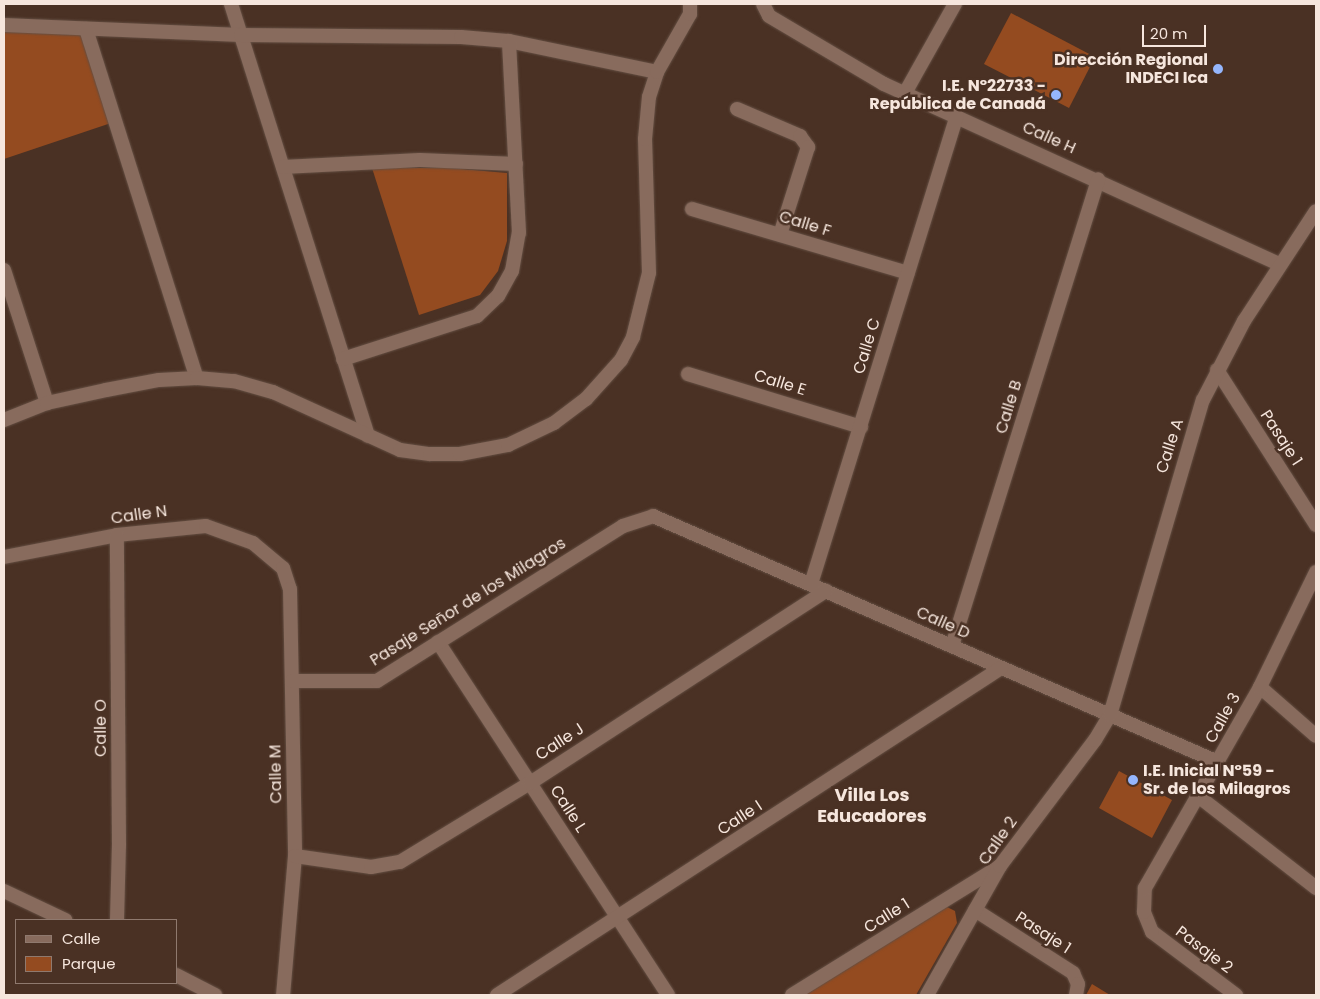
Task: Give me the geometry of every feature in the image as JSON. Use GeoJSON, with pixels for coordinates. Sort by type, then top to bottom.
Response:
{"type":"FeatureCollection","features":[{"type":"Feature","properties":{"kind":"street"},"geometry":{"type":"LineString","coordinates":[[231,4],[368,436]]}},
{"type":"Feature","properties":{"kind":"street"},"geometry":{"type":"LineString","coordinates":[[4,420],[47,403],[159,380],[197,378],[234,381],[273,392],[400,450],[430,454],[460,454],[508,445],[554,423],[586,399],[621,360],[638,322],[649,272],[645,139],[649,97],[657,72],[690,14],[690,4]]}},
{"type":"Feature","properties":{"kind":"street","name":"Calle H"},"geometry":{"type":"LineString","coordinates":[[763,4],[769,16],[905,93],[1098,179],[1279,264]]}},
{"type":"Feature","properties":{"kind":"street"},"geometry":{"type":"LineString","coordinates":[[905,93],[955,4]]}},
{"type":"Feature","properties":{"kind":"street"},"geometry":{"type":"LineString","coordinates":[[4,25],[241,35],[461,37],[509,41],[657,72]]}},
{"type":"Feature","properties":{"kind":"street"},"geometry":{"type":"LineString","coordinates":[[86,29],[197,378]]}},
{"type":"Feature","properties":{"kind":"street"},"geometry":{"type":"LineString","coordinates":[[343,359],[477,316],[498,296],[512,271],[518,233],[509,41]]}},
{"type":"Feature","properties":{"kind":"street"},"geometry":{"type":"LineString","coordinates":[[737,109],[800,136],[808,148],[780,235]]}},
{"type":"Feature","properties":{"kind":"street","name":"Calle C"},"geometry":{"type":"LineString","coordinates":[[811,584],[957,116]]}},
{"type":"Feature","properties":{"kind":"street"},"geometry":{"type":"LineString","coordinates":[[283,167],[420,160],[516,164]]}},
{"type":"Feature","properties":{"kind":"street","name":"Calle B"},"geometry":{"type":"LineString","coordinates":[[952,646],[1098,179]]}},
{"type":"Feature","properties":{"kind":"street","name":"Calle F"},"geometry":{"type":"LineString","coordinates":[[692,209],[908,273]]}},
{"type":"Feature","properties":{"kind":"street","name":"Calle A"},"geometry":{"type":"LineString","coordinates":[[1110,715],[1173,495],[1217,370],[1279,264],[1316,211]]}},
{"type":"Feature","properties":{"kind":"street"},"geometry":{"type":"LineString","coordinates":[[4,270],[47,403]]}},
{"type":"Feature","properties":{"kind":"street","name":"Pasaje 1"},"geometry":{"type":"LineString","coordinates":[[1217,370],[1316,525]]}},
{"type":"Feature","properties":{"kind":"street","name":"Calle E"},"geometry":{"type":"LineString","coordinates":[[688,374],[861,427]]}},
{"type":"Feature","properties":{"kind":"street","name":"Calle D"},"geometry":{"type":"LineString","coordinates":[[653,516],[1218,762]]}},
{"type":"Feature","properties":{"kind":"street","name":"Pasaje Señor de los Milagros"},"geometry":{"type":"LineString","coordinates":[[292,682],[377,680],[623,526],[653,516]]}},
{"type":"Feature","properties":{"kind":"street","name":"Calle N"},"geometry":{"type":"LineString","coordinates":[[4,557],[117,535],[206,526],[253,543],[272,558]]}},
{"type":"Feature","properties":{"kind":"street","name":"Calle O"},"geometry":{"type":"LineString","coordinates":[[117,535],[119,845],[117,919]]}},
{"type":"Feature","properties":{"kind":"street","name":"Calle M"},"geometry":{"type":"LineString","coordinates":[[272,558],[283,568],[290,589],[296,856],[283,995]]}},
{"type":"Feature","properties":{"kind":"street","name":"Calle 3"},"geometry":{"type":"LineString","coordinates":[[1152,932],[1144,912],[1146,888],[1260,686],[1315,576]]}},
{"type":"Feature","properties":{"kind":"street","name":"Calle J"},"geometry":{"type":"LineString","coordinates":[[296,856],[371,867],[400,862],[530,783],[826,591]]}},
{"type":"Feature","properties":{"kind":"street","name":"Calle L"},"geometry":{"type":"LineString","coordinates":[[438,642],[668,995]]}},
{"type":"Feature","properties":{"kind":"street","name":"Calle I"},"geometry":{"type":"LineString","coordinates":[[497,995],[618,919],[1001,668]]}},
{"type":"Feature","properties":{"kind":"street"},"geometry":{"type":"LineString","coordinates":[[1260,686],[1316,736]]}},
{"type":"Feature","properties":{"kind":"street","name":"Calle 2"},"geometry":{"type":"LineString","coordinates":[[927,995],[1000,866],[1095,740],[1110,715]]}},
{"type":"Feature","properties":{"kind":"street"},"geometry":{"type":"LineString","coordinates":[[1198,796],[1316,888]]}},
{"type":"Feature","properties":{"kind":"street","name":"Calle 1"},"geometry":{"type":"LineString","coordinates":[[792,995],[1000,866]]}},
{"type":"Feature","properties":{"kind":"street"},"geometry":{"type":"LineString","coordinates":[[4,891],[63,919]]}},
{"type":"Feature","properties":{"kind":"street","name":"Pasaje 1"},"geometry":{"type":"LineString","coordinates":[[975,910],[1073,974],[1078,984],[1076,995]]}},
{"type":"Feature","properties":{"kind":"street","name":"Pasaje 2"},"geometry":{"type":"LineString","coordinates":[[1152,932],[1236,995]]}},
{"type":"Feature","properties":{"kind":"street"},"geometry":{"type":"LineString","coordinates":[[178,976],[216,995]]}},
{"type":"Feature","properties":{"kind":"green space"},"geometry":{"type":"Polygon","coordinates":[[[1011,13],[1095,57],[1069,108],[984,64],[1011,13]]]}},
{"type":"Feature","properties":{"kind":"green space"},"geometry":{"type":"Polygon","coordinates":[[[4,31],[85,35],[114,122],[4,159],[4,31]]]}},
{"type":"Feature","properties":{"kind":"green space"},"geometry":{"type":"Polygon","coordinates":[[[372,168],[450,168],[507,173],[507,241],[498,271],[480,295],[419,315],[372,168]]]}},
{"type":"Feature","properties":{"kind":"green space"},"geometry":{"type":"Polygon","coordinates":[[[1119,771],[1172,800],[1152,838],[1099,808],[1119,771]]]}},
{"type":"Feature","properties":{"kind":"green space"},"geometry":{"type":"Polygon","coordinates":[[[947,907],[955,911],[957,923],[916,995],[803,995],[947,907]]]}},
{"type":"Feature","properties":{"kind":"green space"},"geometry":{"type":"Polygon","coordinates":[[[1092,984],[1110,995],[1086,995],[1092,984]]]}},
{"type":"Feature","properties":{"kind":"place","name":"Dirección Regional INDECI Ica"},"geometry":{"type":"Point","coordinates":[1218,69]}},
{"type":"Feature","properties":{"kind":"place","name":"I.E. Nº22733 - República de Canadá"},"geometry":{"type":"Point","coordinates":[1056,95]}},
{"type":"Feature","properties":{"kind":"place","name":"I.E. Inicial Nº59 - Sr. de los Milagros"},"geometry":{"type":"Point","coordinates":[1133,780]}},
{"type":"Feature","properties":{"kind":"district","name":"Villa Los Educadores"},"geometry":{"type":"Point","coordinates":[872,806]}}]}
